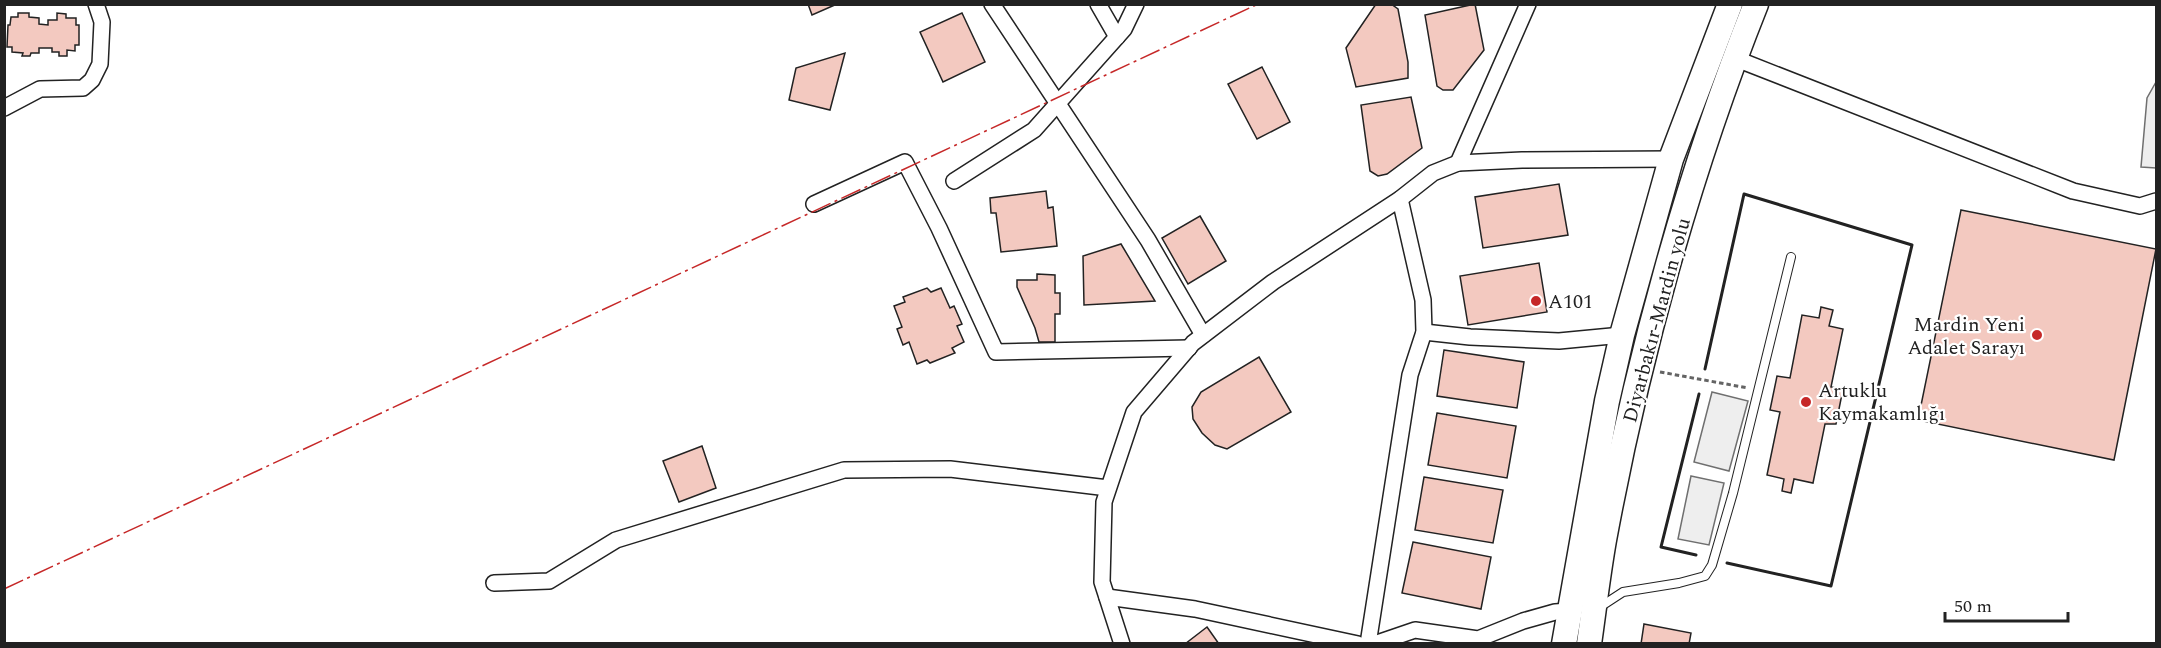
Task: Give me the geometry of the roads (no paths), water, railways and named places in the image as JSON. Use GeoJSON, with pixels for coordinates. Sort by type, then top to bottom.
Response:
{"type":"FeatureCollection","features":[{"type":"Feature","properties":{"kind":"highway","name":"Diyarbakır-Mardin yolu"},"geometry":{"type":"LineString","coordinates":[[1564,644],[1607,402],[1622,334],[1671,159],[1730,4]]}},
{"type":"Feature","properties":{"kind":"highway","name":"Diyarbakır-Mardin yolu"},"geometry":{"type":"LineString","coordinates":[[1589,644],[1613,496],[1641,370],[1681,221],[1734,58],[1756,4]]}},
{"type":"Feature","properties":{"kind":"street"},"geometry":{"type":"LineString","coordinates":[[4,108],[40,89],[83,88],[92,80],[100,64],[102,22],[96,4]]}},
{"type":"Feature","properties":{"kind":"street"},"geometry":{"type":"LineString","coordinates":[[992,4],[1148,240],[1203,335]]}},
{"type":"Feature","properties":{"kind":"street"},"geometry":{"type":"LineString","coordinates":[[1098,4],[1117,37]]}},
{"type":"Feature","properties":{"kind":"street"},"geometry":{"type":"LineString","coordinates":[[954,180],[1034,130],[1124,29],[1136,4]]}},
{"type":"Feature","properties":{"kind":"street"},"geometry":{"type":"LineString","coordinates":[[1458,163],[1527,4]]}},
{"type":"Feature","properties":{"kind":"street"},"geometry":{"type":"LineString","coordinates":[[1734,58],[2073,191],[2140,206],[2157,201]]}},
{"type":"Feature","properties":{"kind":"street"},"geometry":{"type":"LineString","coordinates":[[1122,644],[1102,582],[1104,502],[1134,412],[1188,348],[1273,282],[1400,199],[1433,173],[1458,163],[1671,159]]}},
{"type":"Feature","properties":{"kind":"street"},"geometry":{"type":"LineString","coordinates":[[813,204],[905,162],[939,228],[996,352],[1188,348]]}},
{"type":"Feature","properties":{"kind":"street"},"geometry":{"type":"LineString","coordinates":[[1368,644],[1410,375],[1424,332],[1423,300],[1400,199]]}},
{"type":"Feature","properties":{"kind":"street"},"geometry":{"type":"LineString","coordinates":[[1424,332],[1470,337],[1559,341],[1622,334]]}},
{"type":"Feature","properties":{"kind":"street"},"geometry":{"type":"LineString","coordinates":[[494,583],[549,581],[616,540],[844,470],[950,469],[1108,488]]}},
{"type":"Feature","properties":{"kind":"street"},"geometry":{"type":"LineString","coordinates":[[1107,597],[1195,609],[1358,644]]}},
{"type":"Feature","properties":{"kind":"street"},"geometry":{"type":"LineString","coordinates":[[1374,644],[1414,630],[1478,639],[1523,621],[1555,612],[1569,611]]}},
{"type":"Feature","properties":{"kind":"lane"},"geometry":{"type":"LineString","coordinates":[[1594,611],[1623,592],[1678,584],[1705,576],[1712,565],[1734,493],[1791,257]]}},
{"type":"Feature","properties":{"kind":"place","name":"A101"},"geometry":{"type":"Point","coordinates":[1536,301]}},
{"type":"Feature","properties":{"kind":"place","name":"Mardin Yeni Adalet Sarayı"},"geometry":{"type":"Point","coordinates":[2037,335]}},
{"type":"Feature","properties":{"kind":"place","name":"Artuklu Kaymakamlığı"},"geometry":{"type":"Point","coordinates":[1806,402]}}]}
